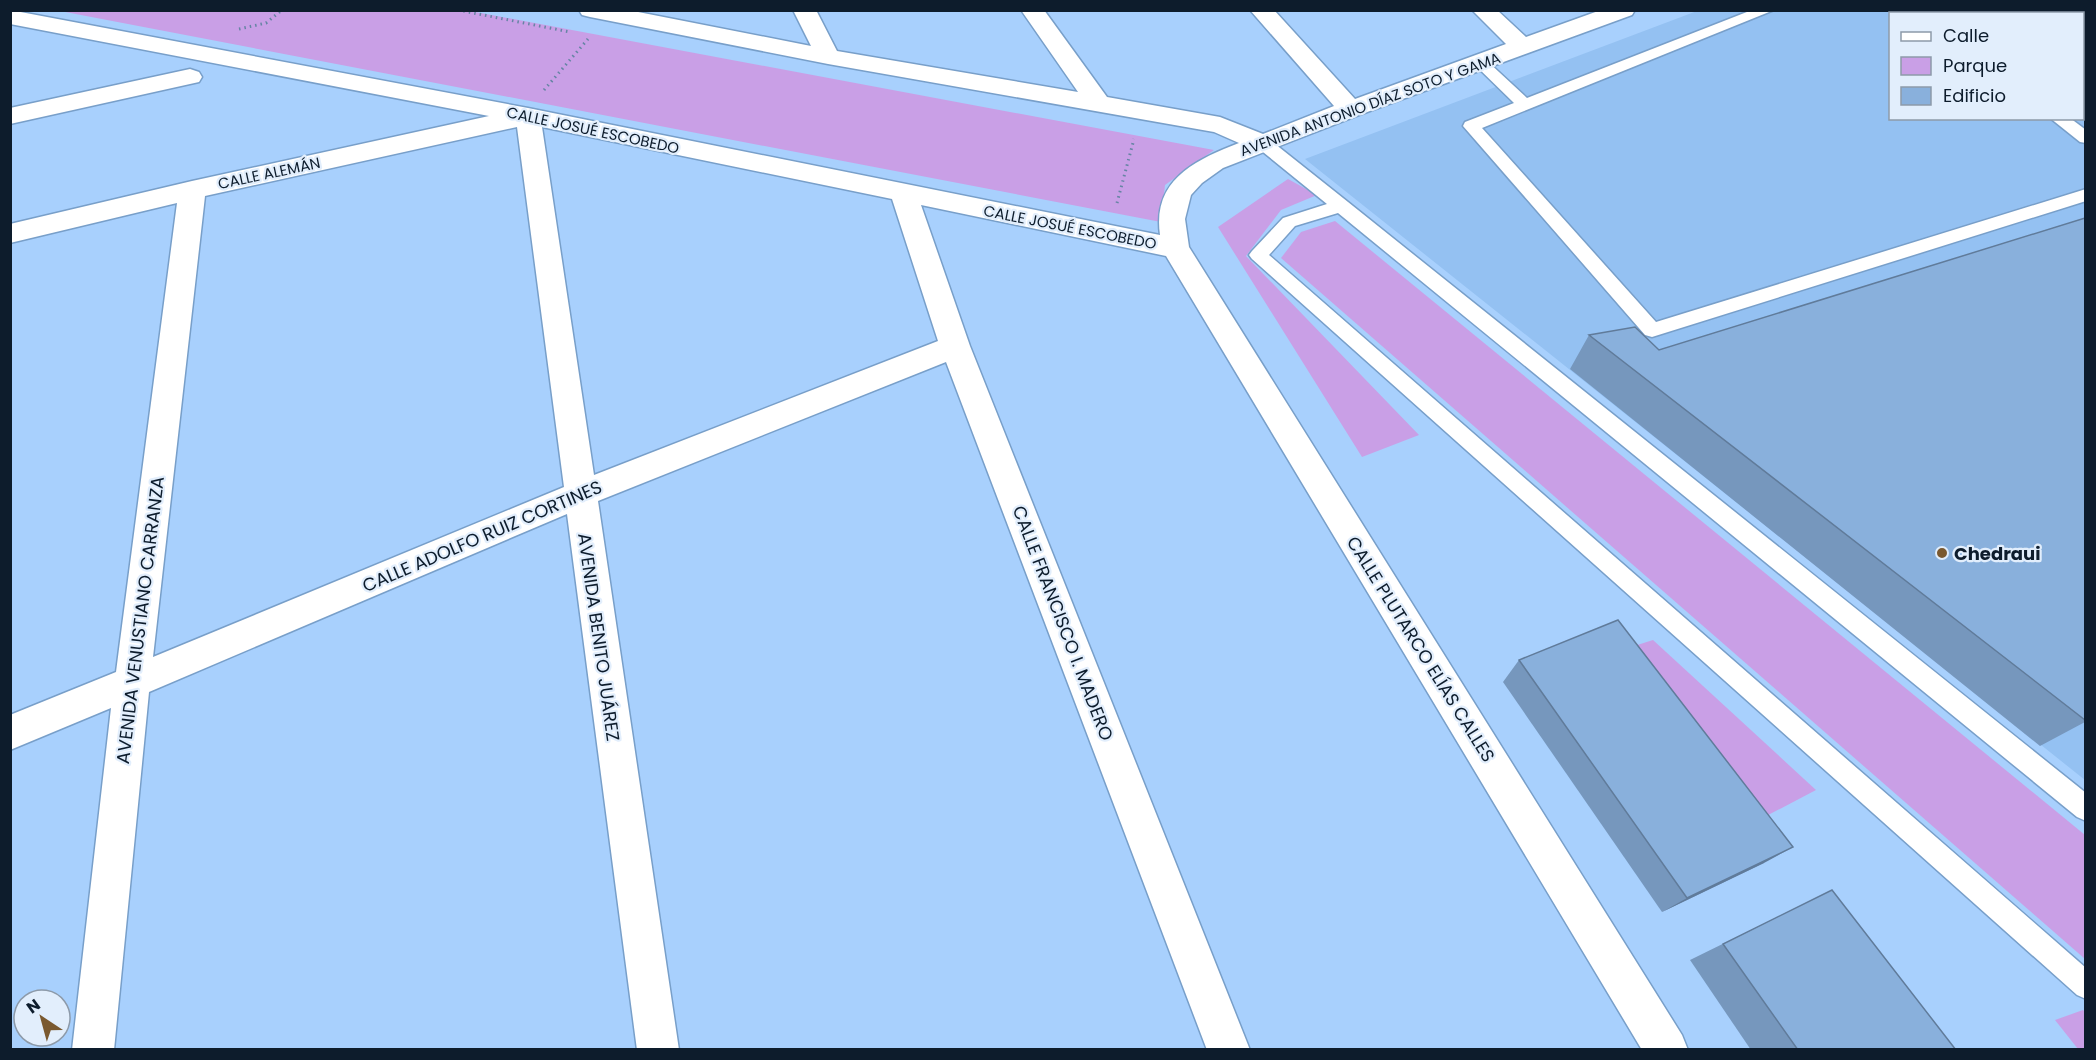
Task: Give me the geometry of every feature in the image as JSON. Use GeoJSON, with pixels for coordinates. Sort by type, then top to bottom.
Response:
{"type":"FeatureCollection","features":[{"type":"Feature","properties":{"kind":"street"},"geometry":{"type":"LineString","coordinates":[[804,10],[828,57]]}},
{"type":"Feature","properties":{"kind":"street"},"geometry":{"type":"LineString","coordinates":[[1032,10],[1098,104]]}},
{"type":"Feature","properties":{"kind":"street"},"geometry":{"type":"LineString","coordinates":[[1261,10],[1350,109]]}},
{"type":"Feature","properties":{"kind":"street"},"geometry":{"type":"LineString","coordinates":[[1483,10],[1524,48]]}},
{"type":"Feature","properties":{"kind":"street","name":"AVENIDA ANTONIO DÍAZ SOTO Y GAMA"},"geometry":{"type":"LineString","coordinates":[[1175,248],[1171,219],[1179,192],[1193,177],[1214,162],[1350,109],[1624,10]]}},
{"type":"Feature","properties":{"kind":"street"},"geometry":{"type":"LineString","coordinates":[[599,12],[828,57],[1220,125],[1264,144]]}},
{"type":"Feature","properties":{"kind":"street","name":"CALLE JOSUÉ ESCOBEDO"},"geometry":{"type":"LineString","coordinates":[[10,17],[528,116],[904,195],[1175,248]]}},
{"type":"Feature","properties":{"kind":"street"},"geometry":{"type":"LineString","coordinates":[[10,116],[190,77]]}},
{"type":"Feature","properties":{"kind":"street","name":"CALLE ALEMÁN"},"geometry":{"type":"LineString","coordinates":[[10,234],[192,190],[528,116]]}},
{"type":"Feature","properties":{"kind":"street","name":"AVENIDA BENITO JUÁREZ"},"geometry":{"type":"LineString","coordinates":[[528,116],[658,1050]]}},
{"type":"Feature","properties":{"kind":"street","name":"AVENIDA VENUSTIANO CARRANZA"},"geometry":{"type":"LineString","coordinates":[[93,1050],[132,683],[192,190]]}},
{"type":"Feature","properties":{"kind":"street","name":"CALLE FRANCISCO I. MADERO"},"geometry":{"type":"LineString","coordinates":[[904,195],[955,346],[1229,1050]]}},
{"type":"Feature","properties":{"kind":"street","name":"CALLE PLUTARCO ELÍAS CALLES"},"geometry":{"type":"LineString","coordinates":[[1175,248],[1667,1050]]}},
{"type":"Feature","properties":{"kind":"street","name":"CALLE ADOLFO RUIZ CORTINES"},"geometry":{"type":"LineString","coordinates":[[10,733],[579,495],[955,346]]}},
{"type":"Feature","properties":{"kind":"lane"},"geometry":{"type":"LineString","coordinates":[[1767,10],[1471,126],[1652,330],[2085,195]]}},
{"type":"Feature","properties":{"kind":"lane"},"geometry":{"type":"LineString","coordinates":[[1480,63],[1525,105]]}},
{"type":"Feature","properties":{"kind":"lane"},"geometry":{"type":"LineString","coordinates":[[2061,120],[2085,138]]}},
{"type":"Feature","properties":{"kind":"lane"},"geometry":{"type":"LineString","coordinates":[[1264,144],[2085,809]]}},
{"type":"Feature","properties":{"kind":"lane"},"geometry":{"type":"LineString","coordinates":[[1341,206],[1289,222],[1258,255],[2085,986]]}},
{"type":"Feature","properties":{"kind":"path"},"geometry":{"type":"LineString","coordinates":[[234,30],[266,23],[282,10]]}},
{"type":"Feature","properties":{"kind":"path"},"geometry":{"type":"LineString","coordinates":[[528,116],[538,97],[599,12]]}},
{"type":"Feature","properties":{"kind":"shaded area"},"geometry":{"type":"Polygon","coordinates":[[[1697,11],[1956,12],[1889,12],[1889,120],[2084,120],[2084,103],[2085,780],[1305,159],[1697,11]]]}},
{"type":"Feature","properties":{"kind":"green space"},"geometry":{"type":"Polygon","coordinates":[[[60,11],[470,11],[1214,150],[1165,185],[1161,222],[60,11]]]}},
{"type":"Feature","properties":{"kind":"green space"},"geometry":{"type":"Polygon","coordinates":[[[1288,179],[1317,195],[1281,210],[1246,256],[1419,435],[1362,457],[1218,227],[1288,179]]]}},
{"type":"Feature","properties":{"kind":"green space"},"geometry":{"type":"Polygon","coordinates":[[[1335,221],[2085,835],[2085,959],[1281,258],[1301,232],[1335,221]]]}},
{"type":"Feature","properties":{"kind":"green space"},"geometry":{"type":"Polygon","coordinates":[[[1653,640],[1816,790],[1753,823],[1628,648],[1653,640]]]}},
{"type":"Feature","properties":{"kind":"green space"},"geometry":{"type":"Polygon","coordinates":[[[2083,1010],[2085,1012],[2085,1049],[2078,1049],[2055,1020],[2083,1010]]]}},
{"type":"Feature","properties":{"kind":"building","name":"Chedraui"},"geometry":{"type":"Polygon","coordinates":[[[2085,218],[2085,720],[1589,335],[1635,327],[1659,350],[2085,218]]]}},
{"type":"Feature","properties":{"kind":"building"},"geometry":{"type":"Polygon","coordinates":[[[1618,620],[1793,847],[1687,898],[1519,660],[1618,620]]]}},
{"type":"Feature","properties":{"kind":"building"},"geometry":{"type":"Polygon","coordinates":[[[1832,890],[1956,1050],[1798,1050],[1723,944],[1832,890]]]}},
{"type":"Feature","properties":{"kind":"place","name":"Chedraui"},"geometry":{"type":"Point","coordinates":[1942,553]}}]}
